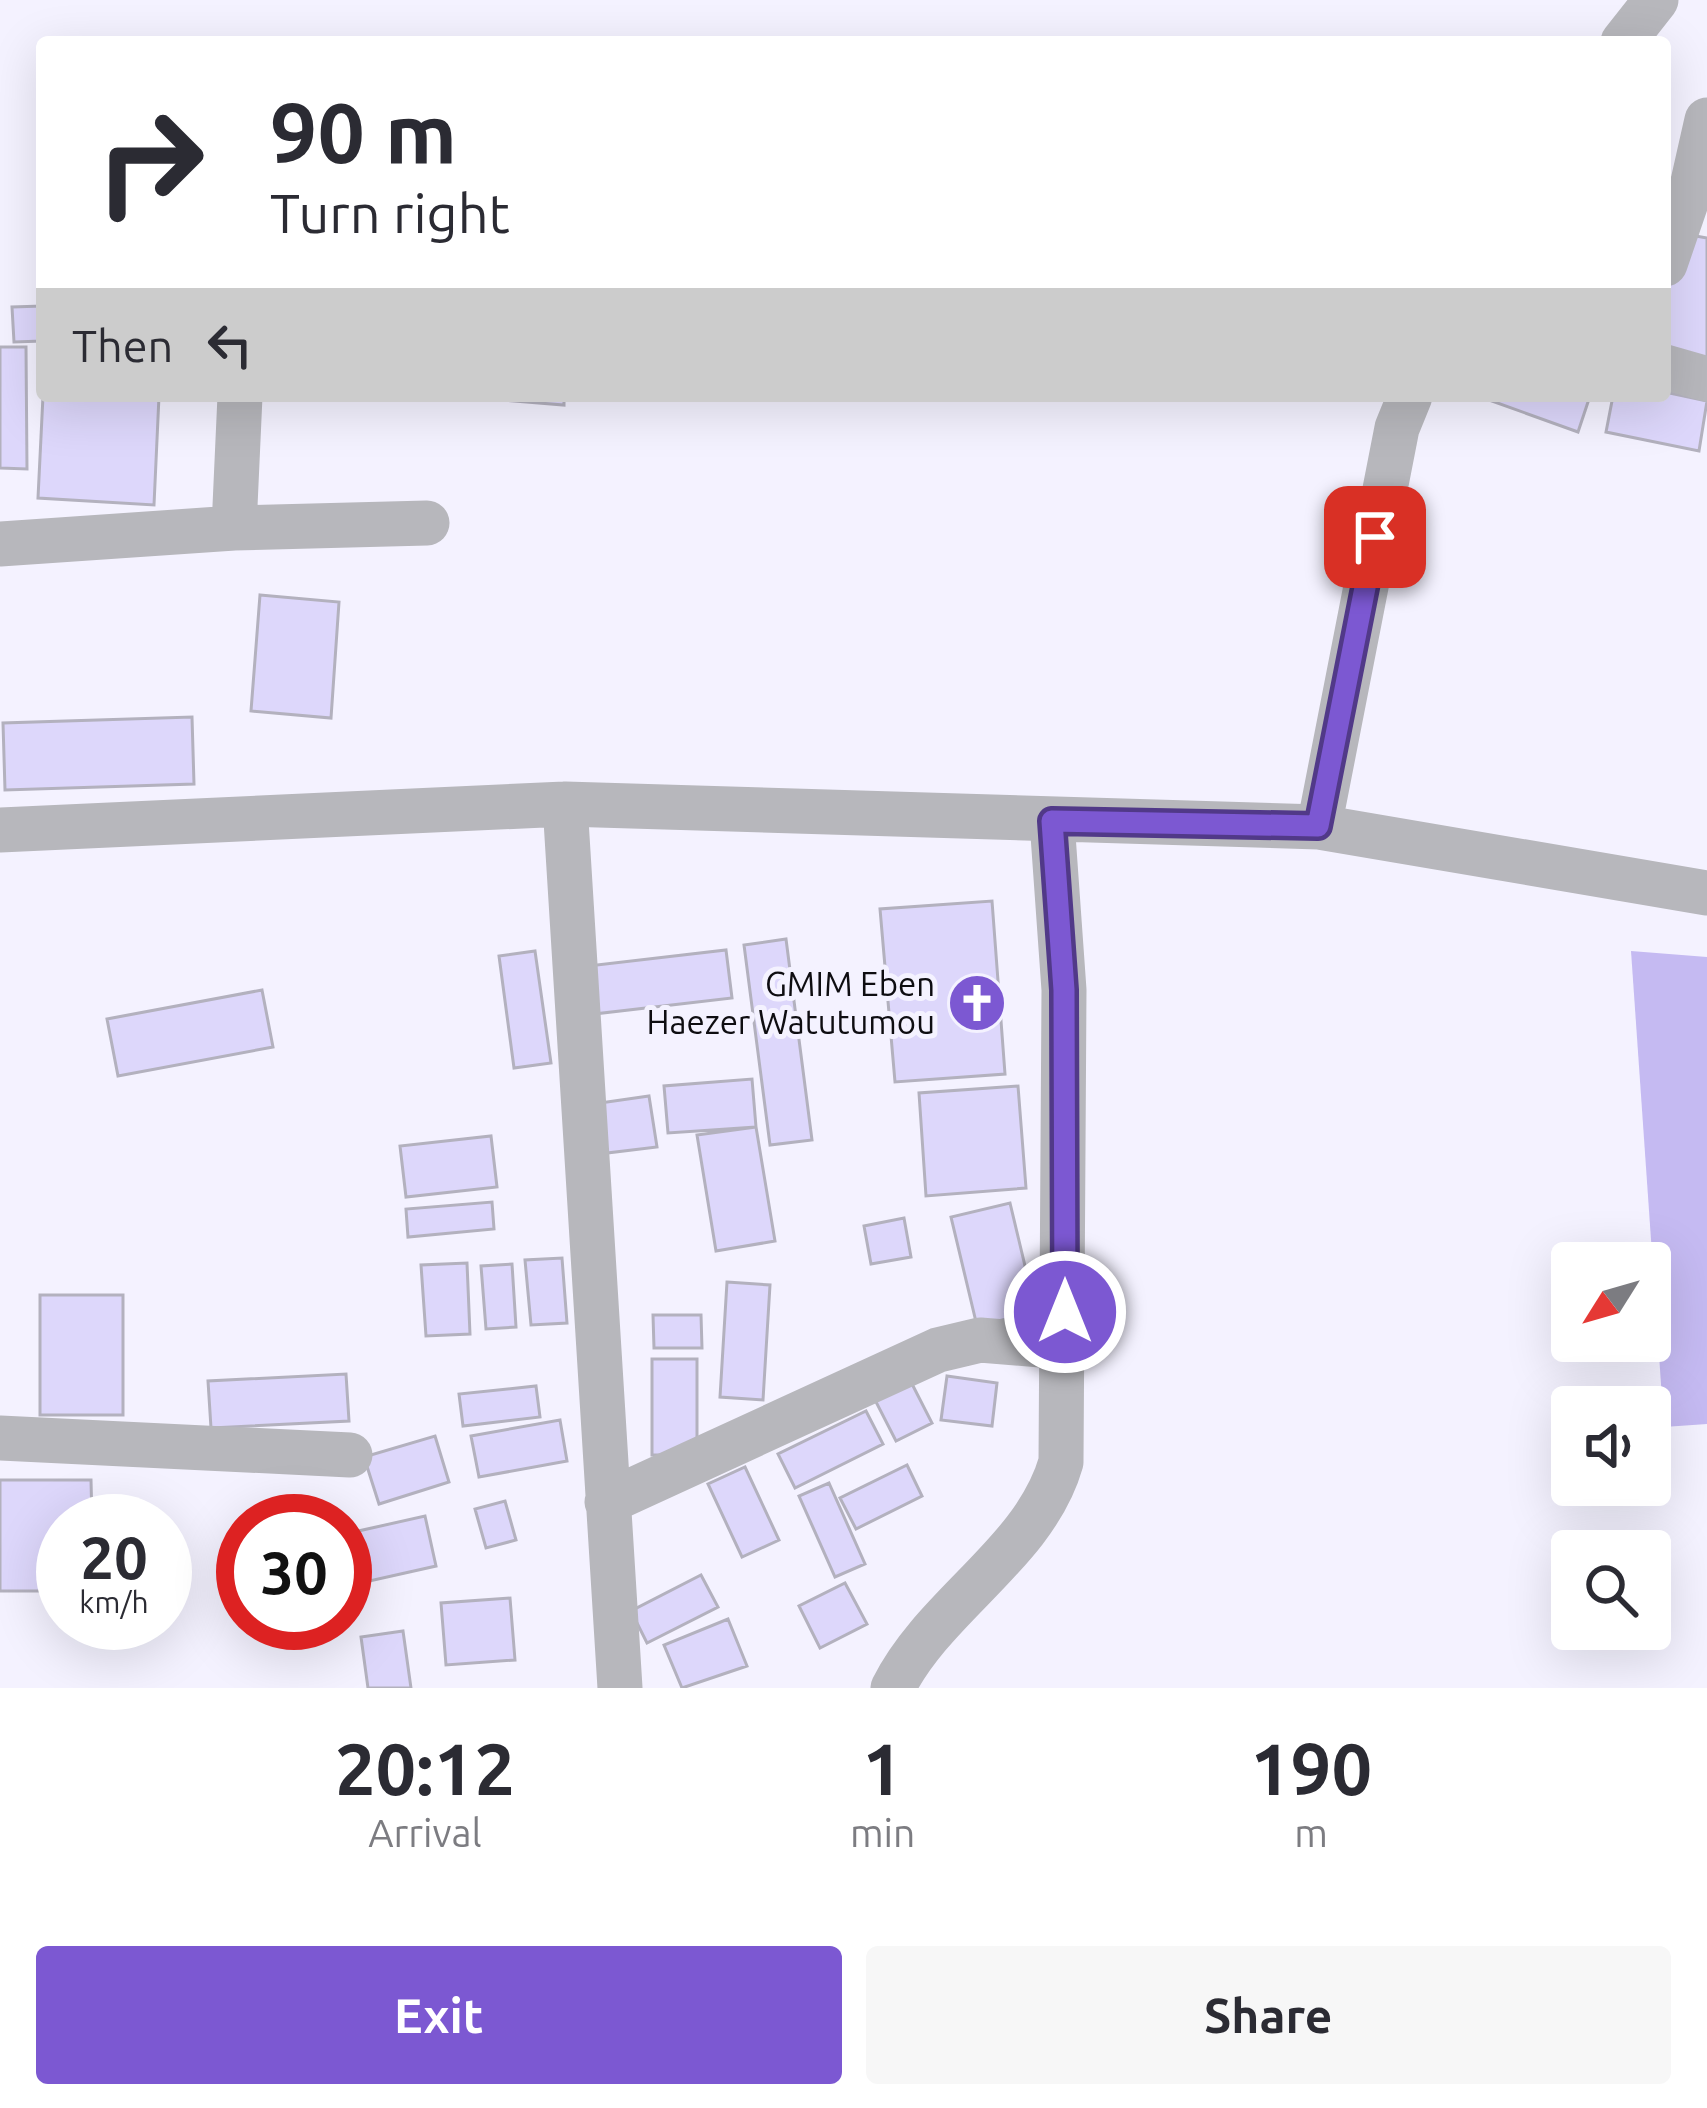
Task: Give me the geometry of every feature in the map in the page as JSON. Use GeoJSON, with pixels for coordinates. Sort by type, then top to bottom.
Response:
{"type":"FeatureCollection","features":[{"type":"Feature","properties":{"kind":"street"},"geometry":{"type":"LineString","coordinates":[[1628,36],[1656,0]]}},
{"type":"Feature","properties":{"kind":"street"},"geometry":{"type":"LineString","coordinates":[[1671,247],[1694,182],[1707,120]]}},
{"type":"Feature","properties":{"kind":"street"},"geometry":{"type":"LineString","coordinates":[[1671,369],[1707,380]]}},
{"type":"Feature","properties":{"kind":"street"},"geometry":{"type":"LineString","coordinates":[[234,528],[240,402]]}},
{"type":"Feature","properties":{"kind":"street"},"geometry":{"type":"LineString","coordinates":[[1318,826],[1397,428],[1408,402]]}},
{"type":"Feature","properties":{"kind":"street"},"geometry":{"type":"LineString","coordinates":[[0,544],[234,528],[427,523]]}},
{"type":"Feature","properties":{"kind":"street"},"geometry":{"type":"LineString","coordinates":[[0,830],[565,804],[1318,826],[1707,893]]}},
{"type":"Feature","properties":{"kind":"street"},"geometry":{"type":"LineString","coordinates":[[565,804],[620,1688]]}},
{"type":"Feature","properties":{"kind":"street"},"geometry":{"type":"LineString","coordinates":[[892,1688],[936,1626],[1030,1523],[1056,1480],[1063,1442],[1064,990],[1052,821]]}},
{"type":"Feature","properties":{"kind":"street"},"geometry":{"type":"LineString","coordinates":[[607,1502],[952,1345],[980,1340],[1064,1347]]}},
{"type":"Feature","properties":{"kind":"street"},"geometry":{"type":"LineString","coordinates":[[0,1438],[350,1455]]}},
{"type":"Feature","properties":{"kind":"shaded area"},"geometry":{"type":"Polygon","coordinates":[[[1631,951],[1707,957],[1707,1424],[1671,1427],[1671,1386],[1661,1386],[1659,1362],[1671,1362],[1671,1242],[1651,1242],[1631,951]]]}},
{"type":"Feature","properties":{"kind":"building"},"geometry":{"type":"Polygon","coordinates":[[[1679,233],[1707,238],[1707,368],[1671,360],[1671,275],[1679,233]]]}},
{"type":"Feature","properties":{"kind":"building"},"geometry":{"type":"Polygon","coordinates":[[[36,306],[36,341],[14,342],[12,307],[36,306]]]}},
{"type":"Feature","properties":{"kind":"building"},"geometry":{"type":"Polygon","coordinates":[[[0,347],[26,347],[27,469],[0,468],[0,347]]]}},
{"type":"Feature","properties":{"kind":"building"},"geometry":{"type":"Polygon","coordinates":[[[1671,393],[1707,401],[1699,451],[1606,432],[1612,402],[1671,402],[1671,393]]]}},
{"type":"Feature","properties":{"kind":"building"},"geometry":{"type":"Polygon","coordinates":[[[43,402],[159,402],[154,505],[38,498],[43,402]]]}},
{"type":"Feature","properties":{"kind":"building"},"geometry":{"type":"Polygon","coordinates":[[[1495,402],[1588,402],[1578,432],[1495,402]]]}},
{"type":"Feature","properties":{"kind":"building"},"geometry":{"type":"Polygon","coordinates":[[[260,595],[339,602],[331,718],[251,711],[260,595]]]}},
{"type":"Feature","properties":{"kind":"building"},"geometry":{"type":"Polygon","coordinates":[[[192,717],[194,784],[5,790],[3,723],[192,717]]]}},
{"type":"Feature","properties":{"kind":"building"},"geometry":{"type":"Polygon","coordinates":[[[992,901],[1005,1074],[895,1082],[880,909],[992,901]]]}},
{"type":"Feature","properties":{"kind":"building"},"geometry":{"type":"Polygon","coordinates":[[[786,939],[812,1140],[770,1145],[744,945],[786,939]]]}},
{"type":"Feature","properties":{"kind":"building"},"geometry":{"type":"Polygon","coordinates":[[[726,950],[732,998],[594,1014],[588,966],[726,950]]]}},
{"type":"Feature","properties":{"kind":"building"},"geometry":{"type":"Polygon","coordinates":[[[535,951],[551,1063],[514,1068],[499,956],[535,951]]]}},
{"type":"Feature","properties":{"kind":"building"},"geometry":{"type":"Polygon","coordinates":[[[262,990],[273,1047],[118,1076],[107,1019],[262,990]]]}},
{"type":"Feature","properties":{"kind":"building"},"geometry":{"type":"Polygon","coordinates":[[[752,1079],[756,1127],[668,1133],[664,1086],[752,1079]]]}},
{"type":"Feature","properties":{"kind":"building"},"geometry":{"type":"Polygon","coordinates":[[[1018,1086],[1026,1188],[926,1196],[919,1093],[1018,1086]]]}},
{"type":"Feature","properties":{"kind":"building"},"geometry":{"type":"Polygon","coordinates":[[[649,1096],[657,1147],[607,1153],[600,1103],[649,1096]]]}},
{"type":"Feature","properties":{"kind":"building"},"geometry":{"type":"Polygon","coordinates":[[[756,1127],[775,1241],[716,1251],[697,1135],[756,1127]]]}},
{"type":"Feature","properties":{"kind":"building"},"geometry":{"type":"Polygon","coordinates":[[[491,1136],[497,1187],[406,1197],[400,1146],[491,1136]]]}},
{"type":"Feature","properties":{"kind":"building"},"geometry":{"type":"Polygon","coordinates":[[[492,1202],[494,1229],[408,1237],[406,1209],[492,1202]]]}},
{"type":"Feature","properties":{"kind":"building"},"geometry":{"type":"Polygon","coordinates":[[[1010,1203],[1036,1312],[977,1326],[951,1217],[1010,1203]]]}},
{"type":"Feature","properties":{"kind":"building"},"geometry":{"type":"Polygon","coordinates":[[[904,1218],[911,1257],[871,1264],[864,1226],[904,1218]]]}},
{"type":"Feature","properties":{"kind":"building"},"geometry":{"type":"Polygon","coordinates":[[[562,1258],[567,1323],[531,1325],[525,1260],[562,1258]]]}},
{"type":"Feature","properties":{"kind":"building"},"geometry":{"type":"Polygon","coordinates":[[[467,1263],[470,1334],[426,1336],[421,1265],[467,1263]]]}},
{"type":"Feature","properties":{"kind":"building"},"geometry":{"type":"Polygon","coordinates":[[[512,1264],[516,1327],[486,1329],[481,1266],[512,1264]]]}},
{"type":"Feature","properties":{"kind":"building"},"geometry":{"type":"Polygon","coordinates":[[[727,1282],[770,1285],[763,1400],[720,1397],[727,1282]]]}},
{"type":"Feature","properties":{"kind":"building"},"geometry":{"type":"Polygon","coordinates":[[[40,1295],[123,1295],[123,1415],[40,1415],[40,1295]]]}},
{"type":"Feature","properties":{"kind":"building"},"geometry":{"type":"Polygon","coordinates":[[[653,1315],[701,1315],[702,1348],[654,1348],[653,1315]]]}},
{"type":"Feature","properties":{"kind":"building"},"geometry":{"type":"Polygon","coordinates":[[[652,1359],[697,1359],[697,1455],[652,1455],[652,1359]]]}},
{"type":"Feature","properties":{"kind":"building"},"geometry":{"type":"Polygon","coordinates":[[[346,1374],[349,1421],[211,1428],[208,1381],[346,1374]]]}},
{"type":"Feature","properties":{"kind":"building"},"geometry":{"type":"Polygon","coordinates":[[[947,1376],[997,1383],[992,1426],[941,1420],[947,1376]]]}},
{"type":"Feature","properties":{"kind":"building"},"geometry":{"type":"Polygon","coordinates":[[[910,1380],[932,1423],[896,1441],[874,1398],[910,1380]]]}},
{"type":"Feature","properties":{"kind":"building"},"geometry":{"type":"Polygon","coordinates":[[[536,1386],[540,1417],[463,1426],[459,1394],[536,1386]]]}},
{"type":"Feature","properties":{"kind":"building"},"geometry":{"type":"Polygon","coordinates":[[[866,1411],[883,1444],[795,1488],[778,1454],[866,1411]]]}},
{"type":"Feature","properties":{"kind":"building"},"geometry":{"type":"Polygon","coordinates":[[[560,1420],[567,1461],[479,1477],[471,1436],[560,1420]]]}},
{"type":"Feature","properties":{"kind":"building"},"geometry":{"type":"Polygon","coordinates":[[[435,1436],[449,1482],[379,1504],[364,1457],[435,1436]]]}},
{"type":"Feature","properties":{"kind":"building"},"geometry":{"type":"Polygon","coordinates":[[[907,1465],[922,1496],[856,1529],[840,1498],[907,1465]]]}},
{"type":"Feature","properties":{"kind":"building"},"geometry":{"type":"Polygon","coordinates":[[[745,1467],[779,1540],[742,1557],[708,1484],[745,1467]]]}},
{"type":"Feature","properties":{"kind":"building"},"geometry":{"type":"Polygon","coordinates":[[[0,1480],[91,1480],[91,1494],[36,1494],[36,1591],[0,1591],[0,1480]]]}},
{"type":"Feature","properties":{"kind":"building"},"geometry":{"type":"Polygon","coordinates":[[[829,1483],[865,1564],[835,1577],[799,1496],[829,1483]]]}},
{"type":"Feature","properties":{"kind":"building"},"geometry":{"type":"Polygon","coordinates":[[[505,1501],[516,1540],[486,1548],[475,1509],[505,1501]]]}},
{"type":"Feature","properties":{"kind":"building"},"geometry":{"type":"Polygon","coordinates":[[[425,1516],[436,1566],[372,1580],[372,1528],[425,1516]]]}},
{"type":"Feature","properties":{"kind":"building"},"geometry":{"type":"Polygon","coordinates":[[[701,1575],[718,1607],[647,1643],[631,1611],[701,1575]]]}},
{"type":"Feature","properties":{"kind":"building"},"geometry":{"type":"Polygon","coordinates":[[[845,1583],[867,1624],[820,1648],[799,1606],[845,1583]]]}},
{"type":"Feature","properties":{"kind":"building"},"geometry":{"type":"Polygon","coordinates":[[[510,1598],[515,1660],[446,1665],[441,1603],[510,1598]]]}},
{"type":"Feature","properties":{"kind":"building"},"geometry":{"type":"Polygon","coordinates":[[[728,1619],[747,1666],[682,1688],[664,1645],[728,1619]]]}},
{"type":"Feature","properties":{"kind":"building"},"geometry":{"type":"Polygon","coordinates":[[[403,1631],[411,1688],[368,1688],[363,1650],[372,1650],[372,1635],[403,1631]]]}},
{"type":"Feature","properties":{"kind":"place","name":"GMIM Eben Haezer Watutumou"},"geometry":{"type":"Point","coordinates":[977,1003]}},
{"type":"Feature","properties":{"kind":"route"},"geometry":{"type":"LineString","coordinates":[[1065,1312],[1064,990],[1052,821],[1318,826],[1375,537]]}}]}
